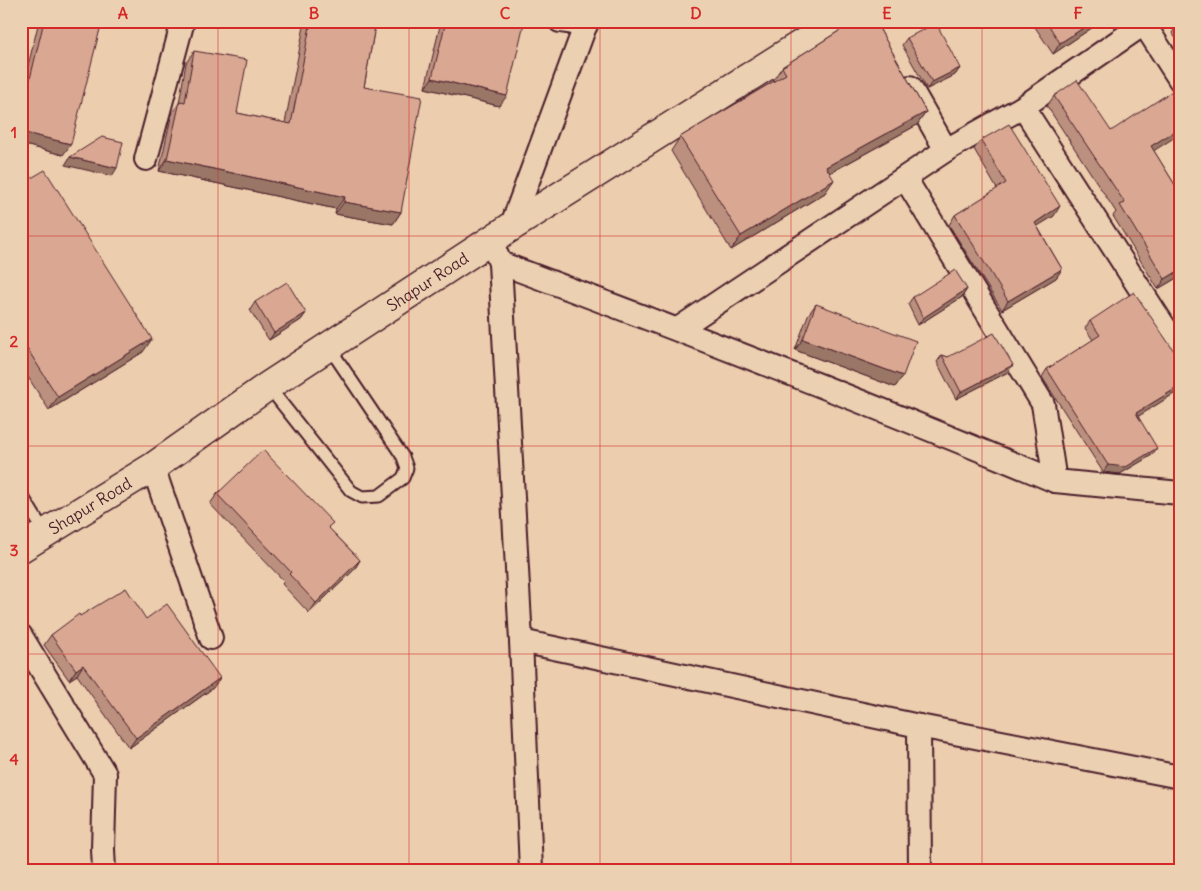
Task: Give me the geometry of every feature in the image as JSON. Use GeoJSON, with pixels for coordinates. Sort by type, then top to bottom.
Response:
{"type":"FeatureCollection","features":[{"type":"Feature","properties":{"kind":"street"},"geometry":{"type":"LineString","coordinates":[[146,159],[183,21]]}},
{"type":"Feature","properties":{"kind":"street"},"geometry":{"type":"LineString","coordinates":[[531,870],[501,243],[587,23],[560,21]]}},
{"type":"Feature","properties":{"kind":"street","name":"Shapur Road"},"geometry":{"type":"LineString","coordinates":[[21,548],[153,467],[268,386],[329,347],[501,243],[838,21]]}},
{"type":"Feature","properties":{"kind":"street"},"geometry":{"type":"LineString","coordinates":[[678,329],[946,150],[1023,107],[1146,23],[1180,80]]}},
{"type":"Feature","properties":{"kind":"street"},"geometry":{"type":"LineString","coordinates":[[902,73],[946,150]]}},
{"type":"Feature","properties":{"kind":"street"},"geometry":{"type":"LineString","coordinates":[[1023,107],[1180,351]]}},
{"type":"Feature","properties":{"kind":"street"},"geometry":{"type":"LineString","coordinates":[[904,178],[1043,404],[1055,481]]}},
{"type":"Feature","properties":{"kind":"street"},"geometry":{"type":"LineString","coordinates":[[501,243],[678,329],[906,418],[1055,481],[1180,493]]}},
{"type":"Feature","properties":{"kind":"street"},"geometry":{"type":"LineString","coordinates":[[153,467],[211,638]]}},
{"type":"Feature","properties":{"kind":"street"},"geometry":{"type":"LineString","coordinates":[[21,636],[105,774],[104,859],[89,870]]}},
{"type":"Feature","properties":{"kind":"street"},"geometry":{"type":"LineString","coordinates":[[521,641],[919,726],[1180,777]]}},
{"type":"Feature","properties":{"kind":"street"},"geometry":{"type":"LineString","coordinates":[[919,726],[920,870]]}},
{"type":"Feature","properties":{"kind":"lane"},"geometry":{"type":"LineString","coordinates":[[268,386],[351,491],[362,497],[379,496],[403,478],[407,468],[403,456],[329,347]]}},
{"type":"Feature","properties":{"kind":"lane"},"geometry":{"type":"LineString","coordinates":[[21,494],[45,533]]}},
{"type":"Feature","properties":{"kind":"building"},"geometry":{"type":"Polygon","coordinates":[[[44,21],[102,21],[71,144],[21,132],[21,81],[29,83],[44,21]]]}},
{"type":"Feature","properties":{"kind":"building"},"geometry":{"type":"Polygon","coordinates":[[[311,21],[376,21],[364,87],[422,97],[401,212],[344,202],[345,197],[167,159],[180,101],[185,102],[194,51],[247,60],[237,113],[291,124],[311,21]]]}},
{"type":"Feature","properties":{"kind":"building"},"geometry":{"type":"Polygon","coordinates":[[[446,21],[520,21],[524,23],[507,96],[432,78],[446,21]]]}},
{"type":"Feature","properties":{"kind":"building"},"geometry":{"type":"Polygon","coordinates":[[[855,21],[875,21],[926,112],[826,167],[834,180],[741,236],[680,137],[786,74],[782,67],[855,21]]]}},
{"type":"Feature","properties":{"kind":"building"},"geometry":{"type":"Polygon","coordinates":[[[1046,21],[1094,21],[1060,43],[1046,21]]]}},
{"type":"Feature","properties":{"kind":"building"},"geometry":{"type":"Polygon","coordinates":[[[936,23],[960,68],[932,82],[907,38],[936,23]]]}},
{"type":"Feature","properties":{"kind":"building"},"geometry":{"type":"Polygon","coordinates":[[[1077,80],[1111,131],[1180,86],[1180,128],[1151,146],[1180,193],[1180,270],[1165,279],[1120,205],[1125,203],[1054,96],[1077,80]]]}},
{"type":"Feature","properties":{"kind":"building"},"geometry":{"type":"Polygon","coordinates":[[[1009,124],[1060,206],[1035,223],[1062,269],[1008,301],[955,215],[1006,183],[981,140],[1009,124]]]}},
{"type":"Feature","properties":{"kind":"building"},"geometry":{"type":"Polygon","coordinates":[[[102,137],[123,142],[117,168],[70,157],[102,137]]]}},
{"type":"Feature","properties":{"kind":"building"},"geometry":{"type":"Polygon","coordinates":[[[45,170],[152,339],[58,397],[21,339],[21,184],[45,170]]]}},
{"type":"Feature","properties":{"kind":"building"},"geometry":{"type":"Polygon","coordinates":[[[955,270],[967,289],[923,318],[913,297],[955,270]]]}},
{"type":"Feature","properties":{"kind":"building"},"geometry":{"type":"Polygon","coordinates":[[[287,282],[306,313],[274,333],[255,302],[287,282]]]}},
{"type":"Feature","properties":{"kind":"building"},"geometry":{"type":"Polygon","coordinates":[[[1134,292],[1174,351],[1180,355],[1180,386],[1136,413],[1157,448],[1126,467],[1108,465],[1047,369],[1100,335],[1090,321],[1134,292]]]}},
{"type":"Feature","properties":{"kind":"building"},"geometry":{"type":"Polygon","coordinates":[[[816,304],[916,341],[903,376],[803,339],[816,304]]]}},
{"type":"Feature","properties":{"kind":"building"},"geometry":{"type":"Polygon","coordinates":[[[994,333],[1013,365],[961,392],[942,355],[948,357],[994,333]]]}},
{"type":"Feature","properties":{"kind":"building"},"geometry":{"type":"Polygon","coordinates":[[[263,450],[333,523],[328,527],[360,560],[316,603],[289,574],[291,572],[217,494],[263,450]]]}},
{"type":"Feature","properties":{"kind":"building"},"geometry":{"type":"Polygon","coordinates":[[[126,588],[146,619],[167,604],[220,678],[136,738],[83,665],[76,670],[51,635],[79,614],[80,616],[126,588]]]}}]}
